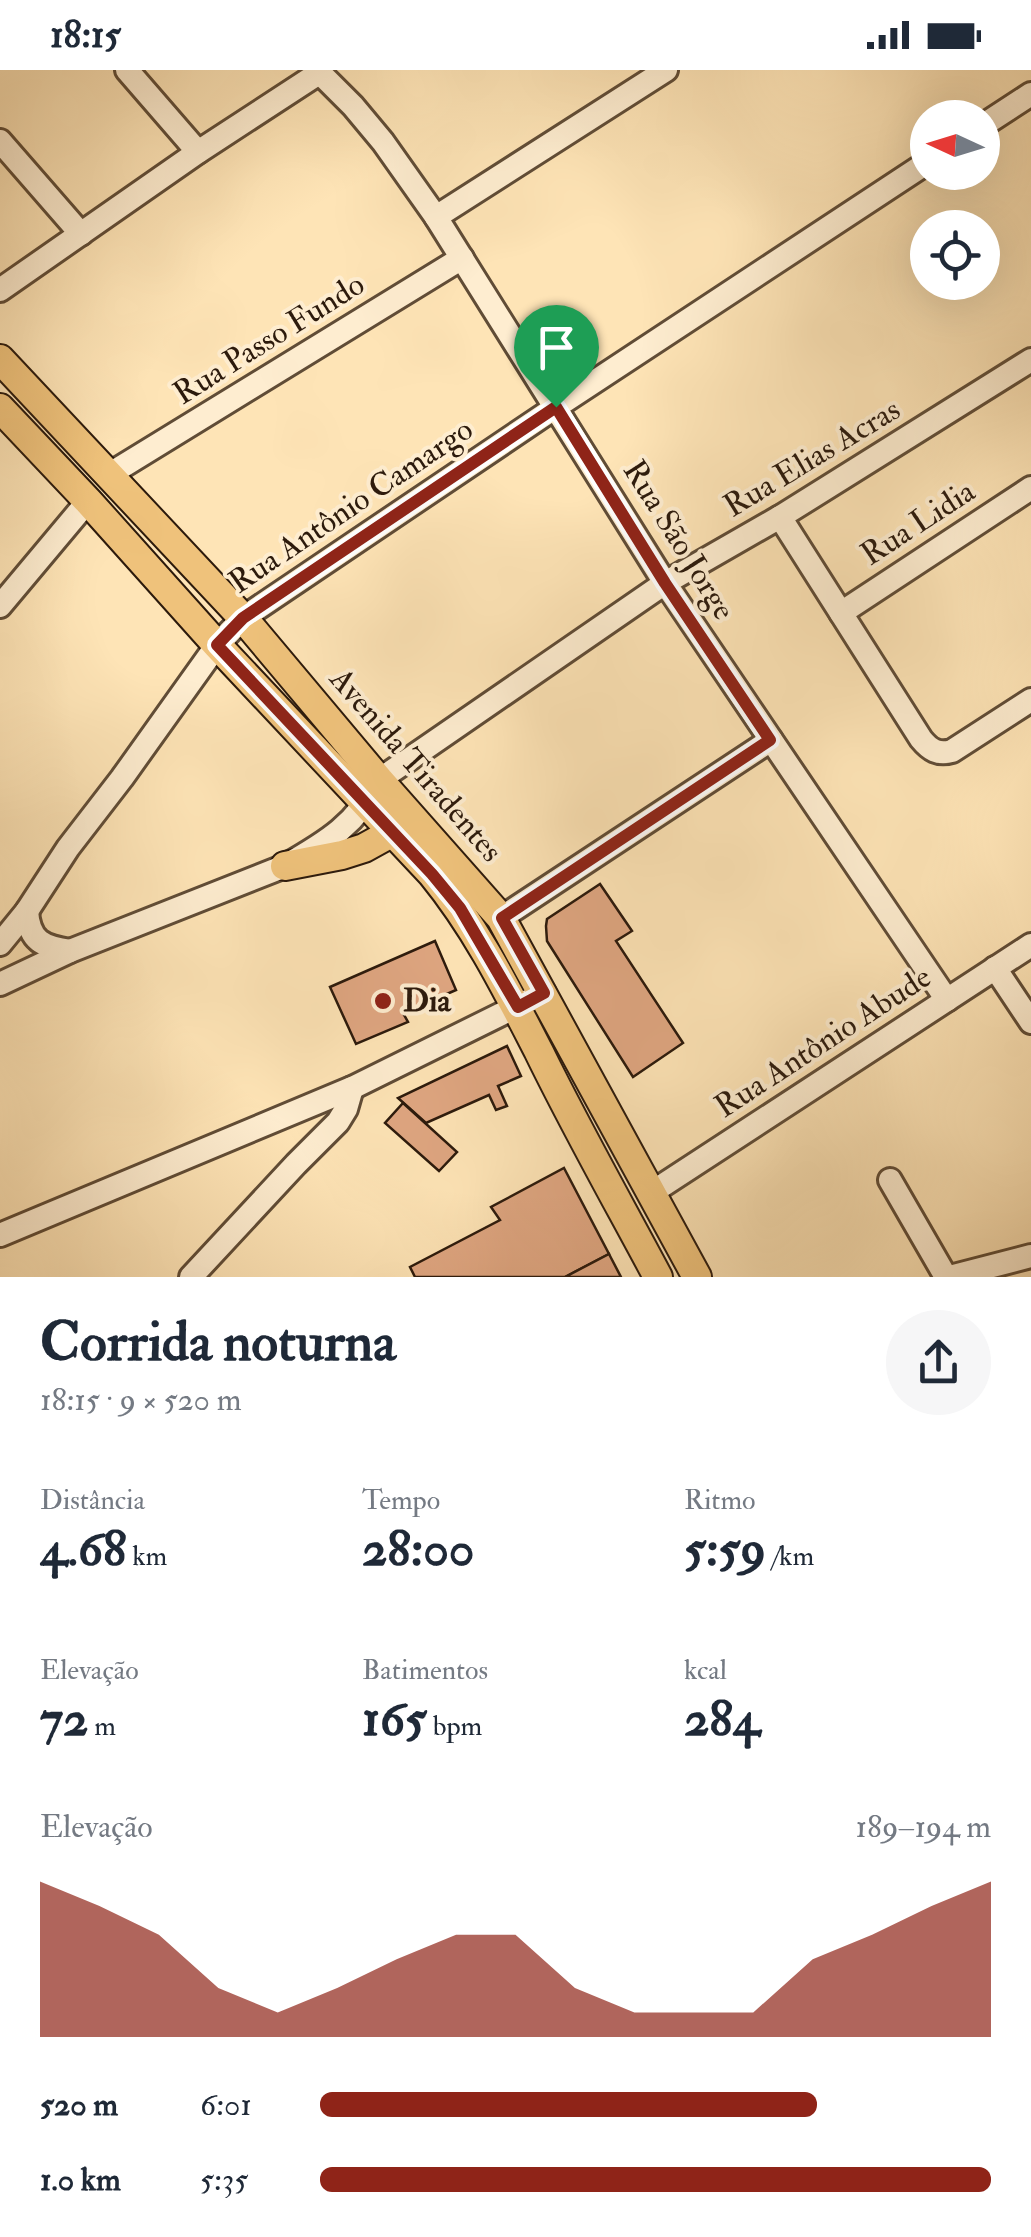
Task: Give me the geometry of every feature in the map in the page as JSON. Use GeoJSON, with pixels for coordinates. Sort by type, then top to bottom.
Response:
{"type":"FeatureCollection","features":[{"type":"Feature","properties":{"kind":"main road","name":"Avenida Tiradentes"},"geometry":{"type":"LineString","coordinates":[[0,359],[243,618],[373,793],[393,832],[460,908],[518,1007],[658,1277]]}},
{"type":"Feature","properties":{"kind":"main road","name":"Avenida Tiradentes"},"geometry":{"type":"LineString","coordinates":[[0,408],[217,645],[502,918],[697,1277]]}},
{"type":"Feature","properties":{"kind":"main road"},"geometry":{"type":"LineString","coordinates":[[285,866],[342,855],[393,832]]}},
{"type":"Feature","properties":{"kind":"street"},"geometry":{"type":"LineString","coordinates":[[126,70],[198,152]]}},
{"type":"Feature","properties":{"kind":"street"},"geometry":{"type":"LineString","coordinates":[[436,216],[666,70]]}},
{"type":"Feature","properties":{"kind":"street"},"geometry":{"type":"LineString","coordinates":[[0,290],[318,71]]}},
{"type":"Feature","properties":{"kind":"street","name":"Rua São Jorge"},"geometry":{"type":"LineString","coordinates":[[318,71],[384,142],[436,216],[665,583],[948,1000]]}},
{"type":"Feature","properties":{"kind":"street"},"geometry":{"type":"LineString","coordinates":[[1000,114],[1031,94]]}},
{"type":"Feature","properties":{"kind":"street"},"geometry":{"type":"LineString","coordinates":[[0,141],[81,234]]}},
{"type":"Feature","properties":{"kind":"street","name":"Rua Antônio Camargo"},"geometry":{"type":"LineString","coordinates":[[0,944],[217,645],[243,618],[910,174]]}},
{"type":"Feature","properties":{"kind":"street","name":"Rua Passo Fundo"},"geometry":{"type":"LineString","coordinates":[[110,474],[462,258]]}},
{"type":"Feature","properties":{"kind":"street","name":"Rua Elias Acras"},"geometry":{"type":"LineString","coordinates":[[0,984],[285,866],[349,823],[373,793],[665,583],[780,517],[1031,360]]}},
{"type":"Feature","properties":{"kind":"street","name":"Rua Lidia"},"geometry":{"type":"LineString","coordinates":[[841,613],[1031,488]]}},
{"type":"Feature","properties":{"kind":"street"},"geometry":{"type":"LineString","coordinates":[[0,606],[88,501]]}},
{"type":"Feature","properties":{"kind":"street"},"geometry":{"type":"LineString","coordinates":[[780,517],[930,750],[952,751],[1031,700]]}},
{"type":"Feature","properties":{"kind":"street"},"geometry":{"type":"LineString","coordinates":[[502,918],[770,740]]}},
{"type":"Feature","properties":{"kind":"street"},"geometry":{"type":"LineString","coordinates":[[26,911],[28,927],[43,945],[70,952]]}},
{"type":"Feature","properties":{"kind":"street","name":"Rua Antônio Abude"},"geometry":{"type":"LineString","coordinates":[[651,1194],[1031,945]]}},
{"type":"Feature","properties":{"kind":"street"},"geometry":{"type":"LineString","coordinates":[[996,968],[1031,1022]]}},
{"type":"Feature","properties":{"kind":"street"},"geometry":{"type":"LineString","coordinates":[[0,1235],[352,1088],[544,993]]}},
{"type":"Feature","properties":{"kind":"street"},"geometry":{"type":"LineString","coordinates":[[191,1277],[338,1122],[352,1088]]}},
{"type":"Feature","properties":{"kind":"street"},"geometry":{"type":"LineString","coordinates":[[296,1111],[302,1132],[296,1164]]}},
{"type":"Feature","properties":{"kind":"street"},"geometry":{"type":"LineString","coordinates":[[890,1180],[948,1277],[1031,1256]]}},
{"type":"Feature","properties":{"kind":"building"},"geometry":{"type":"Polygon","coordinates":[[[600,884],[632,931],[616,941],[683,1043],[633,1077],[547,941],[547,919],[600,884]]]}},
{"type":"Feature","properties":{"kind":"building","name":"Dia"},"geometry":{"type":"Polygon","coordinates":[[[435,941],[456,990],[403,1013],[408,1022],[356,1044],[330,987],[435,941]]]}},
{"type":"Feature","properties":{"kind":"building"},"geometry":{"type":"Polygon","coordinates":[[[507,1046],[521,1076],[498,1086],[507,1106],[496,1110],[489,1095],[426,1123],[398,1098],[507,1046]]]}},
{"type":"Feature","properties":{"kind":"building"},"geometry":{"type":"Polygon","coordinates":[[[403,1103],[457,1152],[439,1171],[385,1123],[403,1103]]]}},
{"type":"Feature","properties":{"kind":"building"},"geometry":{"type":"Polygon","coordinates":[[[564,1168],[609,1254],[565,1277],[415,1277],[410,1267],[500,1220],[491,1207],[564,1168]]]}},
{"type":"Feature","properties":{"kind":"building"},"geometry":{"type":"Polygon","coordinates":[[[609,1254],[621,1277],[565,1277],[609,1254]]]}},
{"type":"Feature","properties":{"kind":"place","name":"Dia"},"geometry":{"type":"Point","coordinates":[383,1001]}},
{"type":"Feature","properties":{"kind":"route"},"geometry":{"type":"LineString","coordinates":[[556,407],[665,583],[770,740],[502,918],[544,993],[518,1007],[460,908],[432,874],[217,645],[243,618],[556,407]]}}]}
